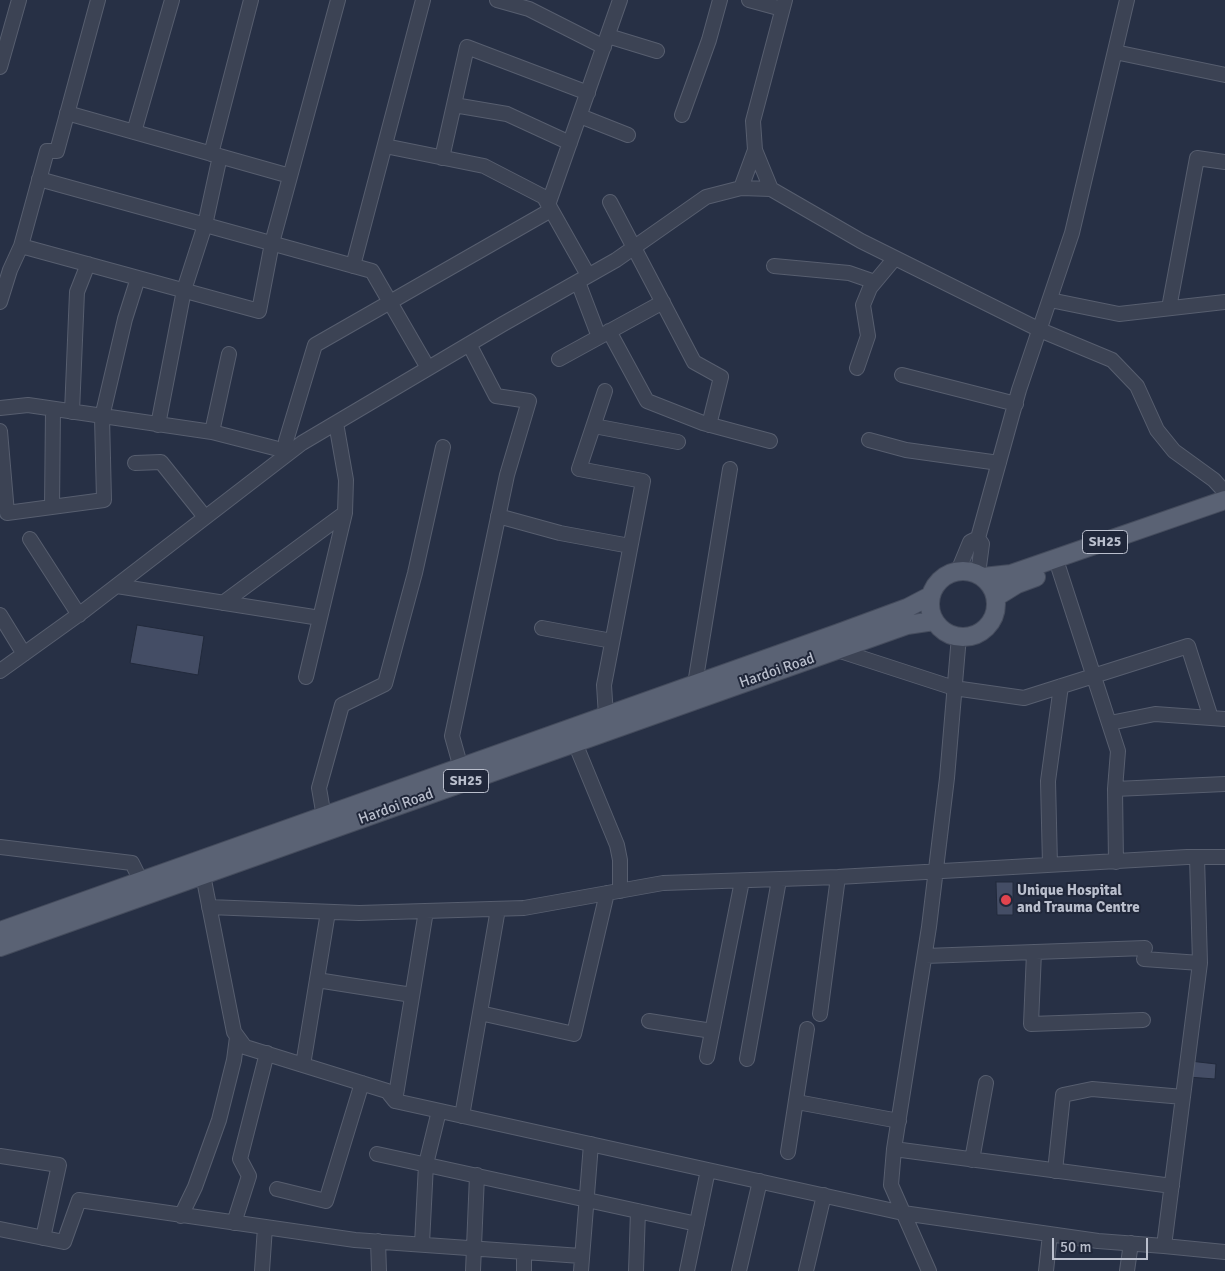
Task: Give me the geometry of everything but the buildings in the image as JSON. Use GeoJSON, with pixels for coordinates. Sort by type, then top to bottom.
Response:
{"type":"FeatureCollection","features":[{"type":"Feature","properties":{"kind":"main road","name":"SH25"},"geometry":{"type":"LineString","coordinates":[[930,596],[936,584],[948,574],[958,571],[969,571],[981,575],[1011,574],[1225,500]]}},
{"type":"Feature","properties":{"kind":"main road","name":"SH25"},"geometry":{"type":"LineString","coordinates":[[996,597],[1016,584],[1225,509]]}},
{"type":"Feature","properties":{"kind":"main road"},"geometry":{"type":"LineString","coordinates":[[930,596],[930,608],[934,621],[943,630],[953,636],[968,637],[981,632],[990,624],[995,612],[996,597],[992,586],[981,575]]}},
{"type":"Feature","properties":{"kind":"main road","name":"Hardoi Road"},"geometry":{"type":"LineString","coordinates":[[0,947],[324,817],[461,768],[608,723],[834,643],[930,596]]}},
{"type":"Feature","properties":{"kind":"main road","name":"Hardoi Road"},"geometry":{"type":"LineString","coordinates":[[0,931],[141,881],[200,868],[575,742],[608,723],[695,684],[834,643],[934,621]]}},
{"type":"Feature","properties":{"kind":"street"},"geometry":{"type":"LineString","coordinates":[[0,67],[19,0]]}},
{"type":"Feature","properties":{"kind":"street"},"geometry":{"type":"LineString","coordinates":[[0,302],[10,270],[21,246],[47,151],[57,151],[98,0]]}},
{"type":"Feature","properties":{"kind":"street"},"geometry":{"type":"LineString","coordinates":[[134,132],[172,0]]}},
{"type":"Feature","properties":{"kind":"street"},"geometry":{"type":"LineString","coordinates":[[158,424],[184,290],[205,225],[215,155],[251,0]]}},
{"type":"Feature","properties":{"kind":"street"},"geometry":{"type":"LineString","coordinates":[[21,246],[259,311],[272,243],[338,0]]}},
{"type":"Feature","properties":{"kind":"street"},"geometry":{"type":"LineString","coordinates":[[353,266],[424,0]]}},
{"type":"Feature","properties":{"kind":"street"},"geometry":{"type":"LineString","coordinates":[[497,0],[531,4],[606,41],[657,51]]}},
{"type":"Feature","properties":{"kind":"street"},"geometry":{"type":"LineString","coordinates":[[290,452],[286,441],[315,345],[550,207],[570,143],[620,0]]}},
{"type":"Feature","properties":{"kind":"street"},"geometry":{"type":"LineString","coordinates":[[682,115],[709,40],[720,0]]}},
{"type":"Feature","properties":{"kind":"street"},"geometry":{"type":"LineString","coordinates":[[749,0],[783,4],[753,121],[755,150],[771,189]]}},
{"type":"Feature","properties":{"kind":"street"},"geometry":{"type":"LineString","coordinates":[[958,571],[970,542],[978,538],[1016,404],[1072,233],[1127,0]]}},
{"type":"Feature","properties":{"kind":"street"},"geometry":{"type":"LineString","coordinates":[[442,158],[467,47],[588,93]]}},
{"type":"Feature","properties":{"kind":"street"},"geometry":{"type":"LineString","coordinates":[[1115,52],[1225,75]]}},
{"type":"Feature","properties":{"kind":"street"},"geometry":{"type":"LineString","coordinates":[[454,104],[507,114],[570,143]]}},
{"type":"Feature","properties":{"kind":"street"},"geometry":{"type":"LineString","coordinates":[[68,113],[290,176]]}},
{"type":"Feature","properties":{"kind":"street"},"geometry":{"type":"LineString","coordinates":[[580,116],[628,135]]}},
{"type":"Feature","properties":{"kind":"street"},"geometry":{"type":"LineString","coordinates":[[385,146],[484,166],[544,197],[583,279],[604,334],[648,401],[709,425],[770,441]]}},
{"type":"Feature","properties":{"kind":"street"},"geometry":{"type":"LineString","coordinates":[[741,188],[755,150]]}},
{"type":"Feature","properties":{"kind":"street"},"geometry":{"type":"LineString","coordinates":[[1169,308],[1197,158],[1225,162]]}},
{"type":"Feature","properties":{"kind":"street"},"geometry":{"type":"LineString","coordinates":[[39,179],[372,271],[428,368]]}},
{"type":"Feature","properties":{"kind":"street"},"geometry":{"type":"LineString","coordinates":[[0,671],[79,615],[302,443],[583,279],[706,198],[741,188],[771,189],[861,241],[1040,330],[1112,360],[1137,386],[1157,430],[1174,451],[1214,480],[1225,492]]}},
{"type":"Feature","properties":{"kind":"street"},"geometry":{"type":"LineString","coordinates":[[610,202],[694,362],[721,377],[709,425]]}},
{"type":"Feature","properties":{"kind":"street"},"geometry":{"type":"LineString","coordinates":[[857,368],[868,336],[864,305],[870,288],[895,258]]}},
{"type":"Feature","properties":{"kind":"street"},"geometry":{"type":"LineString","coordinates":[[72,412],[77,292],[88,264]]}},
{"type":"Feature","properties":{"kind":"street"},"geometry":{"type":"LineString","coordinates":[[774,266],[849,273],[875,282]]}},
{"type":"Feature","properties":{"kind":"street"},"geometry":{"type":"LineString","coordinates":[[0,432],[7,514],[104,500],[102,416],[125,319],[138,278]]}},
{"type":"Feature","properties":{"kind":"street"},"geometry":{"type":"LineString","coordinates":[[1050,300],[1119,314],[1225,302]]}},
{"type":"Feature","properties":{"kind":"street"},"geometry":{"type":"LineString","coordinates":[[559,359],[663,302]]}},
{"type":"Feature","properties":{"kind":"street"},"geometry":{"type":"LineString","coordinates":[[461,768],[452,736],[507,475],[529,401],[496,396],[469,344]]}},
{"type":"Feature","properties":{"kind":"street"},"geometry":{"type":"LineString","coordinates":[[212,432],[228,354]]}},
{"type":"Feature","properties":{"kind":"street"},"geometry":{"type":"LineString","coordinates":[[902,375],[1016,404]]}},
{"type":"Feature","properties":{"kind":"street"},"geometry":{"type":"LineString","coordinates":[[606,391],[579,469],[643,481],[604,684],[608,723]]}},
{"type":"Feature","properties":{"kind":"street"},"geometry":{"type":"LineString","coordinates":[[0,408],[28,405],[212,432],[290,452]]}},
{"type":"Feature","properties":{"kind":"street"},"geometry":{"type":"LineString","coordinates":[[52,507],[53,409]]}},
{"type":"Feature","properties":{"kind":"street"},"geometry":{"type":"LineString","coordinates":[[306,677],[345,513],[346,480],[336,423]]}},
{"type":"Feature","properties":{"kind":"street"},"geometry":{"type":"LineString","coordinates":[[594,426],[678,442]]}},
{"type":"Feature","properties":{"kind":"street"},"geometry":{"type":"LineString","coordinates":[[869,440],[906,450],[999,463]]}},
{"type":"Feature","properties":{"kind":"street"},"geometry":{"type":"LineString","coordinates":[[324,817],[319,788],[342,705],[384,684],[416,573],[443,448]]}},
{"type":"Feature","properties":{"kind":"street"},"geometry":{"type":"LineString","coordinates":[[135,463],[161,462],[205,517]]}},
{"type":"Feature","properties":{"kind":"street"},"geometry":{"type":"LineString","coordinates":[[695,684],[730,469]]}},
{"type":"Feature","properties":{"kind":"street"},"geometry":{"type":"LineString","coordinates":[[223,603],[345,513]]}},
{"type":"Feature","properties":{"kind":"street"},"geometry":{"type":"LineString","coordinates":[[498,516],[560,533],[630,546]]}},
{"type":"Feature","properties":{"kind":"street"},"geometry":{"type":"LineString","coordinates":[[978,538],[982,544],[981,575]]}},
{"type":"Feature","properties":{"kind":"street"},"geometry":{"type":"LineString","coordinates":[[30,539],[79,615]]}},
{"type":"Feature","properties":{"kind":"street"},"geometry":{"type":"LineString","coordinates":[[1059,569],[1118,750],[1115,789],[1116,862]]}},
{"type":"Feature","properties":{"kind":"street"},"geometry":{"type":"LineString","coordinates":[[117,586],[320,618]]}},
{"type":"Feature","properties":{"kind":"street"},"geometry":{"type":"LineString","coordinates":[[0,615],[24,654]]}},
{"type":"Feature","properties":{"kind":"street"},"geometry":{"type":"LineString","coordinates":[[542,628],[612,641]]}},
{"type":"Feature","properties":{"kind":"street"},"geometry":{"type":"LineString","coordinates":[[929,1271],[891,1185],[894,1149],[925,956],[936,872],[947,778],[959,636]]}},
{"type":"Feature","properties":{"kind":"street"},"geometry":{"type":"LineString","coordinates":[[834,643],[954,688],[1024,698],[1188,646],[1210,718]]}},
{"type":"Feature","properties":{"kind":"street"},"geometry":{"type":"LineString","coordinates":[[1050,866],[1048,781],[1061,686]]}},
{"type":"Feature","properties":{"kind":"street"},"geometry":{"type":"LineString","coordinates":[[1110,723],[1155,714],[1225,719]]}},
{"type":"Feature","properties":{"kind":"street"},"geometry":{"type":"LineString","coordinates":[[480,1013],[574,1034],[614,892],[620,860],[617,845],[575,742]]}},
{"type":"Feature","properties":{"kind":"street"},"geometry":{"type":"LineString","coordinates":[[1115,789],[1225,784]]}},
{"type":"Feature","properties":{"kind":"street"},"geometry":{"type":"LineString","coordinates":[[0,847],[132,863],[141,881]]}},
{"type":"Feature","properties":{"kind":"street"},"geometry":{"type":"LineString","coordinates":[[1164,1246],[1200,963],[1197,857]]}},
{"type":"Feature","properties":{"kind":"street"},"geometry":{"type":"LineString","coordinates":[[209,907],[359,913],[524,908],[663,884],[779,880],[1225,857]]}},
{"type":"Feature","properties":{"kind":"street"},"geometry":{"type":"LineString","coordinates":[[200,868],[234,1032],[245,1047],[387,1091],[395,1101],[903,1213],[1098,1241],[1225,1252]]}},
{"type":"Feature","properties":{"kind":"street"},"geometry":{"type":"LineString","coordinates":[[820,1014],[838,877]]}},
{"type":"Feature","properties":{"kind":"street"},"geometry":{"type":"LineString","coordinates":[[747,1058],[779,880]]}},
{"type":"Feature","properties":{"kind":"street"},"geometry":{"type":"LineString","coordinates":[[707,1057],[742,881]]}},
{"type":"Feature","properties":{"kind":"street"},"geometry":{"type":"LineString","coordinates":[[462,1116],[498,909]]}},
{"type":"Feature","properties":{"kind":"street"},"geometry":{"type":"LineString","coordinates":[[395,1101],[426,911]]}},
{"type":"Feature","properties":{"kind":"street"},"geometry":{"type":"LineString","coordinates":[[303,1065],[328,912]]}},
{"type":"Feature","properties":{"kind":"street"},"geometry":{"type":"LineString","coordinates":[[925,956],[1034,952],[1145,954],[1200,963]]}},
{"type":"Feature","properties":{"kind":"street"},"geometry":{"type":"LineString","coordinates":[[1034,952],[1031,1024],[1143,1020]]}},
{"type":"Feature","properties":{"kind":"street"},"geometry":{"type":"LineString","coordinates":[[317,980],[412,995]]}},
{"type":"Feature","properties":{"kind":"street"},"geometry":{"type":"LineString","coordinates":[[649,1021],[712,1032]]}},
{"type":"Feature","properties":{"kind":"street"},"geometry":{"type":"LineString","coordinates":[[788,1152],[807,1029]]}},
{"type":"Feature","properties":{"kind":"street"},"geometry":{"type":"LineString","coordinates":[[181,1216],[195,1187],[219,1120],[234,1060],[237,1037]]}},
{"type":"Feature","properties":{"kind":"street"},"geometry":{"type":"LineString","coordinates":[[234,1223],[249,1176],[240,1158],[267,1054]]}},
{"type":"Feature","properties":{"kind":"street"},"geometry":{"type":"LineString","coordinates":[[972,1160],[986,1083]]}},
{"type":"Feature","properties":{"kind":"street"},"geometry":{"type":"LineString","coordinates":[[277,1189],[326,1201],[362,1084]]}},
{"type":"Feature","properties":{"kind":"street"},"geometry":{"type":"LineString","coordinates":[[1055,1171],[1063,1095],[1092,1089],[1183,1097]]}},
{"type":"Feature","properties":{"kind":"street"},"geometry":{"type":"LineString","coordinates":[[797,1102],[899,1121]]}},
{"type":"Feature","properties":{"kind":"street"},"geometry":{"type":"LineString","coordinates":[[422,1244],[426,1164],[439,1111]]}},
{"type":"Feature","properties":{"kind":"street"},"geometry":{"type":"LineString","coordinates":[[581,1271],[591,1144]]}},
{"type":"Feature","properties":{"kind":"street"},"geometry":{"type":"LineString","coordinates":[[894,1149],[1172,1186]]}},
{"type":"Feature","properties":{"kind":"street"},"geometry":{"type":"LineString","coordinates":[[377,1154],[697,1224]]}},
{"type":"Feature","properties":{"kind":"street"},"geometry":{"type":"LineString","coordinates":[[0,1156],[59,1165],[43,1238]]}},
{"type":"Feature","properties":{"kind":"street"},"geometry":{"type":"LineString","coordinates":[[687,1271],[708,1170]]}},
{"type":"Feature","properties":{"kind":"street"},"geometry":{"type":"LineString","coordinates":[[473,1271],[477,1175]]}},
{"type":"Feature","properties":{"kind":"street"},"geometry":{"type":"LineString","coordinates":[[739,1271],[760,1181]]}},
{"type":"Feature","properties":{"kind":"street"},"geometry":{"type":"LineString","coordinates":[[806,1271],[824,1195]]}},
{"type":"Feature","properties":{"kind":"street"},"geometry":{"type":"LineString","coordinates":[[0,1229],[64,1242],[79,1200],[181,1216],[378,1241],[582,1256]]}},
{"type":"Feature","properties":{"kind":"street"},"geometry":{"type":"LineString","coordinates":[[636,1271],[638,1211]]}},
{"type":"Feature","properties":{"kind":"street"},"geometry":{"type":"LineString","coordinates":[[262,1271],[265,1227]]}},
{"type":"Feature","properties":{"kind":"street"},"geometry":{"type":"LineString","coordinates":[[1046,1271],[1050,1234]]}},
{"type":"Feature","properties":{"kind":"street"},"geometry":{"type":"LineString","coordinates":[[378,1241],[379,1271]]}},
{"type":"Feature","properties":{"kind":"street"},"geometry":{"type":"LineString","coordinates":[[1127,1271],[1131,1243]]}},
{"type":"Feature","properties":{"kind":"street"},"geometry":{"type":"LineString","coordinates":[[524,1252],[524,1271]]}},
{"type":"Feature","properties":{"kind":"place","name":"Unique Hospital and Trauma Centre"},"geometry":{"type":"Point","coordinates":[1006,900]}}]}
